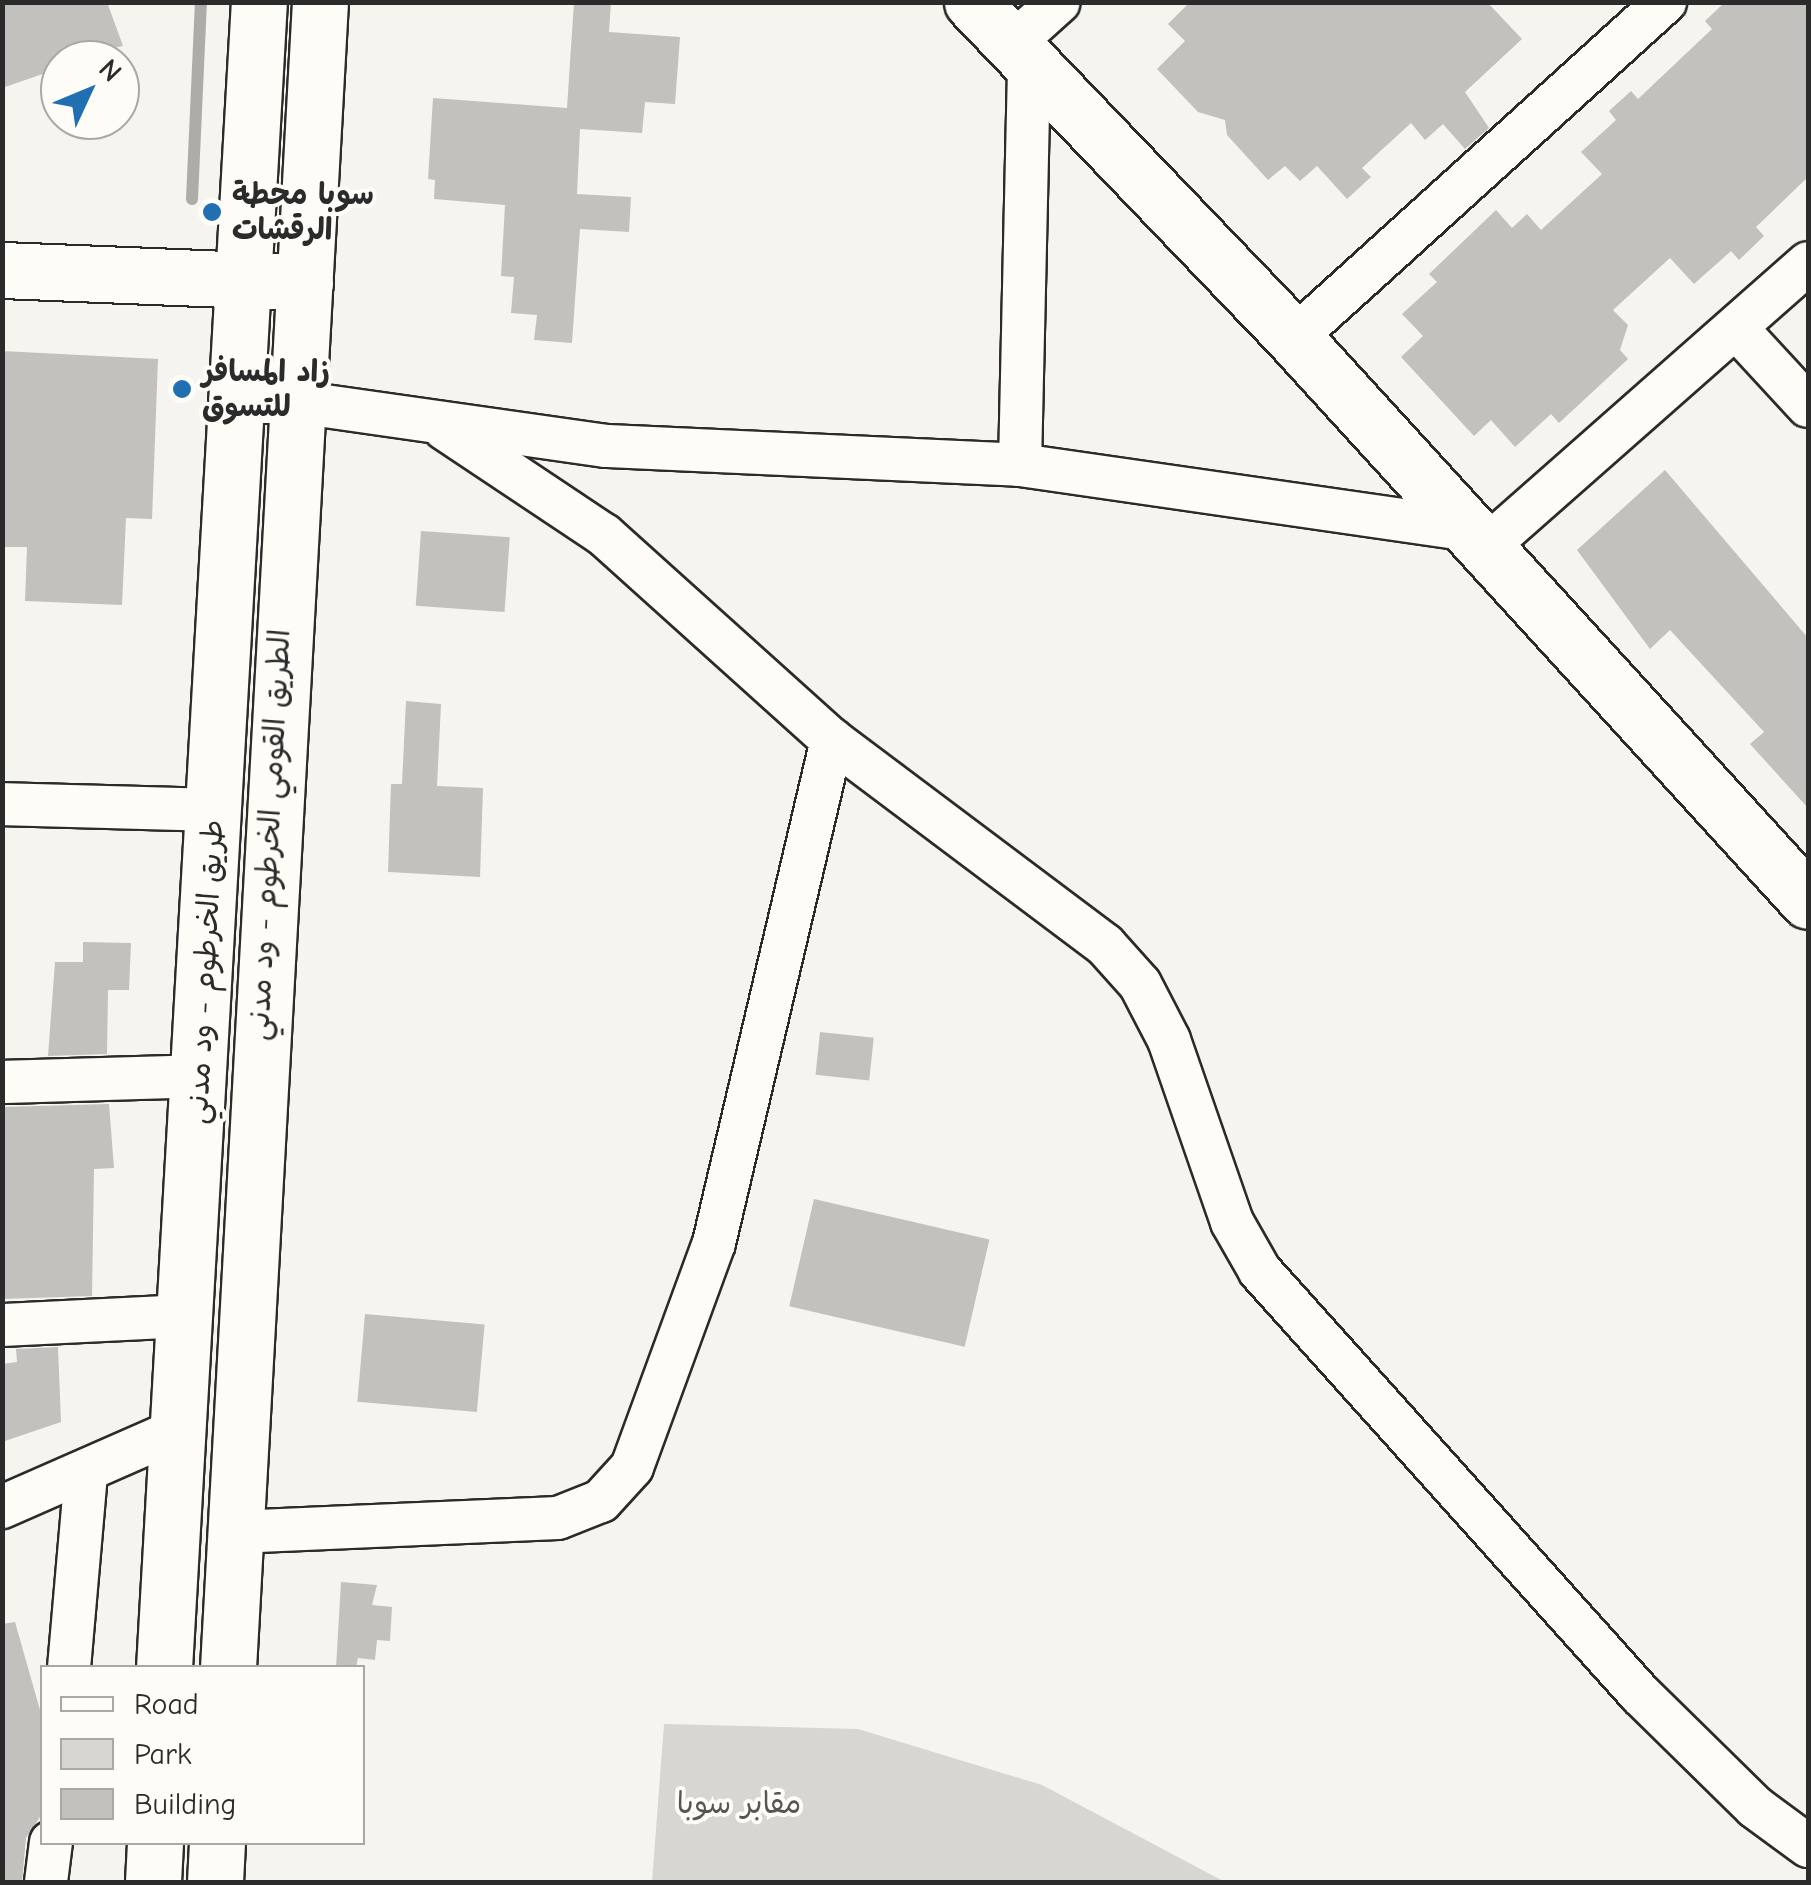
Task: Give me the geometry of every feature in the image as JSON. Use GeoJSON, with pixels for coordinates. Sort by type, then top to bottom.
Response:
{"type":"FeatureCollection","features":[{"type":"Feature","properties":{"kind":"main road"},"geometry":{"type":"LineString","coordinates":[[249,276],[259,2]]}},
{"type":"Feature","properties":{"kind":"main road","name":"الطريق القومي الخرطوم - ود مدني"},"geometry":{"type":"LineString","coordinates":[[228,1665],[320,2]]}},
{"type":"Feature","properties":{"kind":"main road"},"geometry":{"type":"LineString","coordinates":[[972,2],[1294,338],[1808,900]]}},
{"type":"Feature","properties":{"kind":"main road"},"geometry":{"type":"LineString","coordinates":[[2,270],[249,276],[304,282]]}},
{"type":"Feature","properties":{"kind":"main road","name":"طريق الخرطوم - ود مدني"},"geometry":{"type":"LineString","coordinates":[[164,1665],[202,1076],[213,810],[249,276]]}},
{"type":"Feature","properties":{"kind":"main road"},"geometry":{"type":"LineString","coordinates":[[153,1882],[155,1845]]}},
{"type":"Feature","properties":{"kind":"main road"},"geometry":{"type":"LineString","coordinates":[[215,1882],[217,1845]]}},
{"type":"Feature","properties":{"kind":"street"},"geometry":{"type":"LineString","coordinates":[[1020,466],[1030,292],[1020,54],[1058,2]]}},
{"type":"Feature","properties":{"kind":"street"},"geometry":{"type":"LineString","coordinates":[[1294,338],[1666,2]]}},
{"type":"Feature","properties":{"kind":"street"},"geometry":{"type":"LineString","coordinates":[[238,402],[297,402],[445,429],[607,446],[1020,466],[1478,538],[1736,328],[1808,262]]}},
{"type":"Feature","properties":{"kind":"street"},"geometry":{"type":"LineString","coordinates":[[1736,328],[1808,406]]}},
{"type":"Feature","properties":{"kind":"street"},"geometry":{"type":"LineString","coordinates":[[445,429],[604,535],[832,740],[1068,913],[1140,984],[1169,1040],[1232,1222],[1260,1272],[1640,1694],[1755,1807],[1808,1846]]}},
{"type":"Feature","properties":{"kind":"street"},"geometry":{"type":"LineString","coordinates":[[235,1532],[558,1518],[601,1501],[632,1466],[714,1243],[832,740]]}},
{"type":"Feature","properties":{"kind":"street"},"geometry":{"type":"LineString","coordinates":[[2,804],[213,810]]}},
{"type":"Feature","properties":{"kind":"street"},"geometry":{"type":"LineString","coordinates":[[2,1082],[202,1076]]}},
{"type":"Feature","properties":{"kind":"street"},"geometry":{"type":"LineString","coordinates":[[2,1325],[186,1316]]}},
{"type":"Feature","properties":{"kind":"street"},"geometry":{"type":"LineString","coordinates":[[2,1507],[86,1475],[177,1430]]}},
{"type":"Feature","properties":{"kind":"street"},"geometry":{"type":"LineString","coordinates":[[69,1665],[86,1475]]}},
{"type":"Feature","properties":{"kind":"street"},"geometry":{"type":"LineString","coordinates":[[46,1882],[51,1845]]}},
{"type":"Feature","properties":{"kind":"green space","name":"مقابر سوبا"},"geometry":{"type":"Polygon","coordinates":[[[664,1724],[858,1729],[1042,1785],[1225,1882],[652,1882],[664,1724]]]}},
{"type":"Feature","properties":{"kind":"building"},"geometry":{"type":"Polygon","coordinates":[[[2,2],[107,2],[121,40],[40,40],[40,75],[2,88],[2,2]]]}},
{"type":"Feature","properties":{"kind":"building"},"geometry":{"type":"Polygon","coordinates":[[[574,2],[611,2],[609,32],[680,37],[675,104],[645,102],[642,133],[580,129],[577,194],[631,197],[629,232],[580,229],[572,343],[534,340],[537,315],[511,313],[514,277],[501,276],[505,205],[434,199],[435,180],[428,179],[433,98],[567,108],[574,2]]]}},
{"type":"Feature","properties":{"kind":"building"},"geometry":{"type":"Polygon","coordinates":[[[1190,2],[1487,2],[1522,39],[1465,92],[1489,128],[1465,149],[1443,124],[1425,140],[1411,123],[1362,168],[1371,177],[1347,199],[1317,166],[1300,181],[1285,166],[1268,180],[1227,135],[1225,120],[1198,112],[1157,69],[1185,41],[1168,24],[1190,2]]]}},
{"type":"Feature","properties":{"kind":"building"},"geometry":{"type":"Polygon","coordinates":[[[1725,2],[1808,2],[1808,177],[1756,227],[1764,236],[1739,260],[1731,251],[1694,284],[1670,258],[1613,310],[1628,325],[1620,350],[1628,359],[1559,423],[1551,414],[1515,447],[1491,420],[1474,436],[1401,357],[1423,336],[1402,314],[1437,282],[1429,274],[1496,210],[1512,228],[1527,214],[1541,230],[1602,174],[1581,152],[1616,120],[1609,111],[1631,91],[1638,99],[1712,29],[1705,21],[1725,2]]]}},
{"type":"Feature","properties":{"kind":"building"},"geometry":{"type":"Polygon","coordinates":[[[2,351],[158,359],[152,519],[126,518],[122,605],[25,601],[27,547],[2,547],[2,351]]]}},
{"type":"Feature","properties":{"kind":"building"},"geometry":{"type":"Polygon","coordinates":[[[1665,470],[1808,638],[1808,808],[1750,744],[1764,732],[1670,630],[1650,649],[1577,550],[1665,470]]]}},
{"type":"Feature","properties":{"kind":"building"},"geometry":{"type":"Polygon","coordinates":[[[421,531],[510,537],[505,612],[416,606],[421,531]]]}},
{"type":"Feature","properties":{"kind":"building"},"geometry":{"type":"Polygon","coordinates":[[[406,701],[441,704],[437,786],[483,788],[480,877],[388,872],[391,784],[402,784],[406,701]]]}},
{"type":"Feature","properties":{"kind":"building"},"geometry":{"type":"Polygon","coordinates":[[[83,942],[131,943],[129,990],[108,990],[107,1054],[48,1056],[55,962],[83,962],[83,942]]]}},
{"type":"Feature","properties":{"kind":"building"},"geometry":{"type":"Polygon","coordinates":[[[820,1032],[874,1038],[869,1080],[816,1075],[820,1032]]]}},
{"type":"Feature","properties":{"kind":"building"},"geometry":{"type":"Polygon","coordinates":[[[109,1104],[114,1168],[94,1169],[92,1296],[2,1299],[2,1107],[109,1104]]]}},
{"type":"Feature","properties":{"kind":"building"},"geometry":{"type":"Polygon","coordinates":[[[814,1199],[989,1239],[965,1347],[789,1306],[814,1199]]]}},
{"type":"Feature","properties":{"kind":"building"},"geometry":{"type":"Polygon","coordinates":[[[365,1314],[485,1324],[477,1412],[357,1402],[365,1314]]]}},
{"type":"Feature","properties":{"kind":"building"},"geometry":{"type":"Polygon","coordinates":[[[58,1347],[61,1422],[2,1442],[2,1364],[17,1362],[16,1349],[58,1347]]]}},
{"type":"Feature","properties":{"kind":"building"},"geometry":{"type":"Polygon","coordinates":[[[341,1582],[377,1585],[372,1605],[392,1607],[390,1641],[377,1640],[375,1660],[358,1658],[357,1665],[336,1665],[341,1582]]]}},
{"type":"Feature","properties":{"kind":"building"},"geometry":{"type":"Polygon","coordinates":[[[15,1622],[40,1710],[40,1817],[26,1838],[22,1882],[2,1882],[2,1624],[15,1622]]]}},
{"type":"Feature","properties":{"kind":"waterway"},"geometry":{"type":"LineString","coordinates":[[192,199],[201,2]]}},
{"type":"Feature","properties":{"kind":"place","name":"سوبا محطة الرقشات"},"geometry":{"type":"Point","coordinates":[212,212]}},
{"type":"Feature","properties":{"kind":"place","name":"زاد المسافر للتسوق"},"geometry":{"type":"Point","coordinates":[182,389]}}]}
